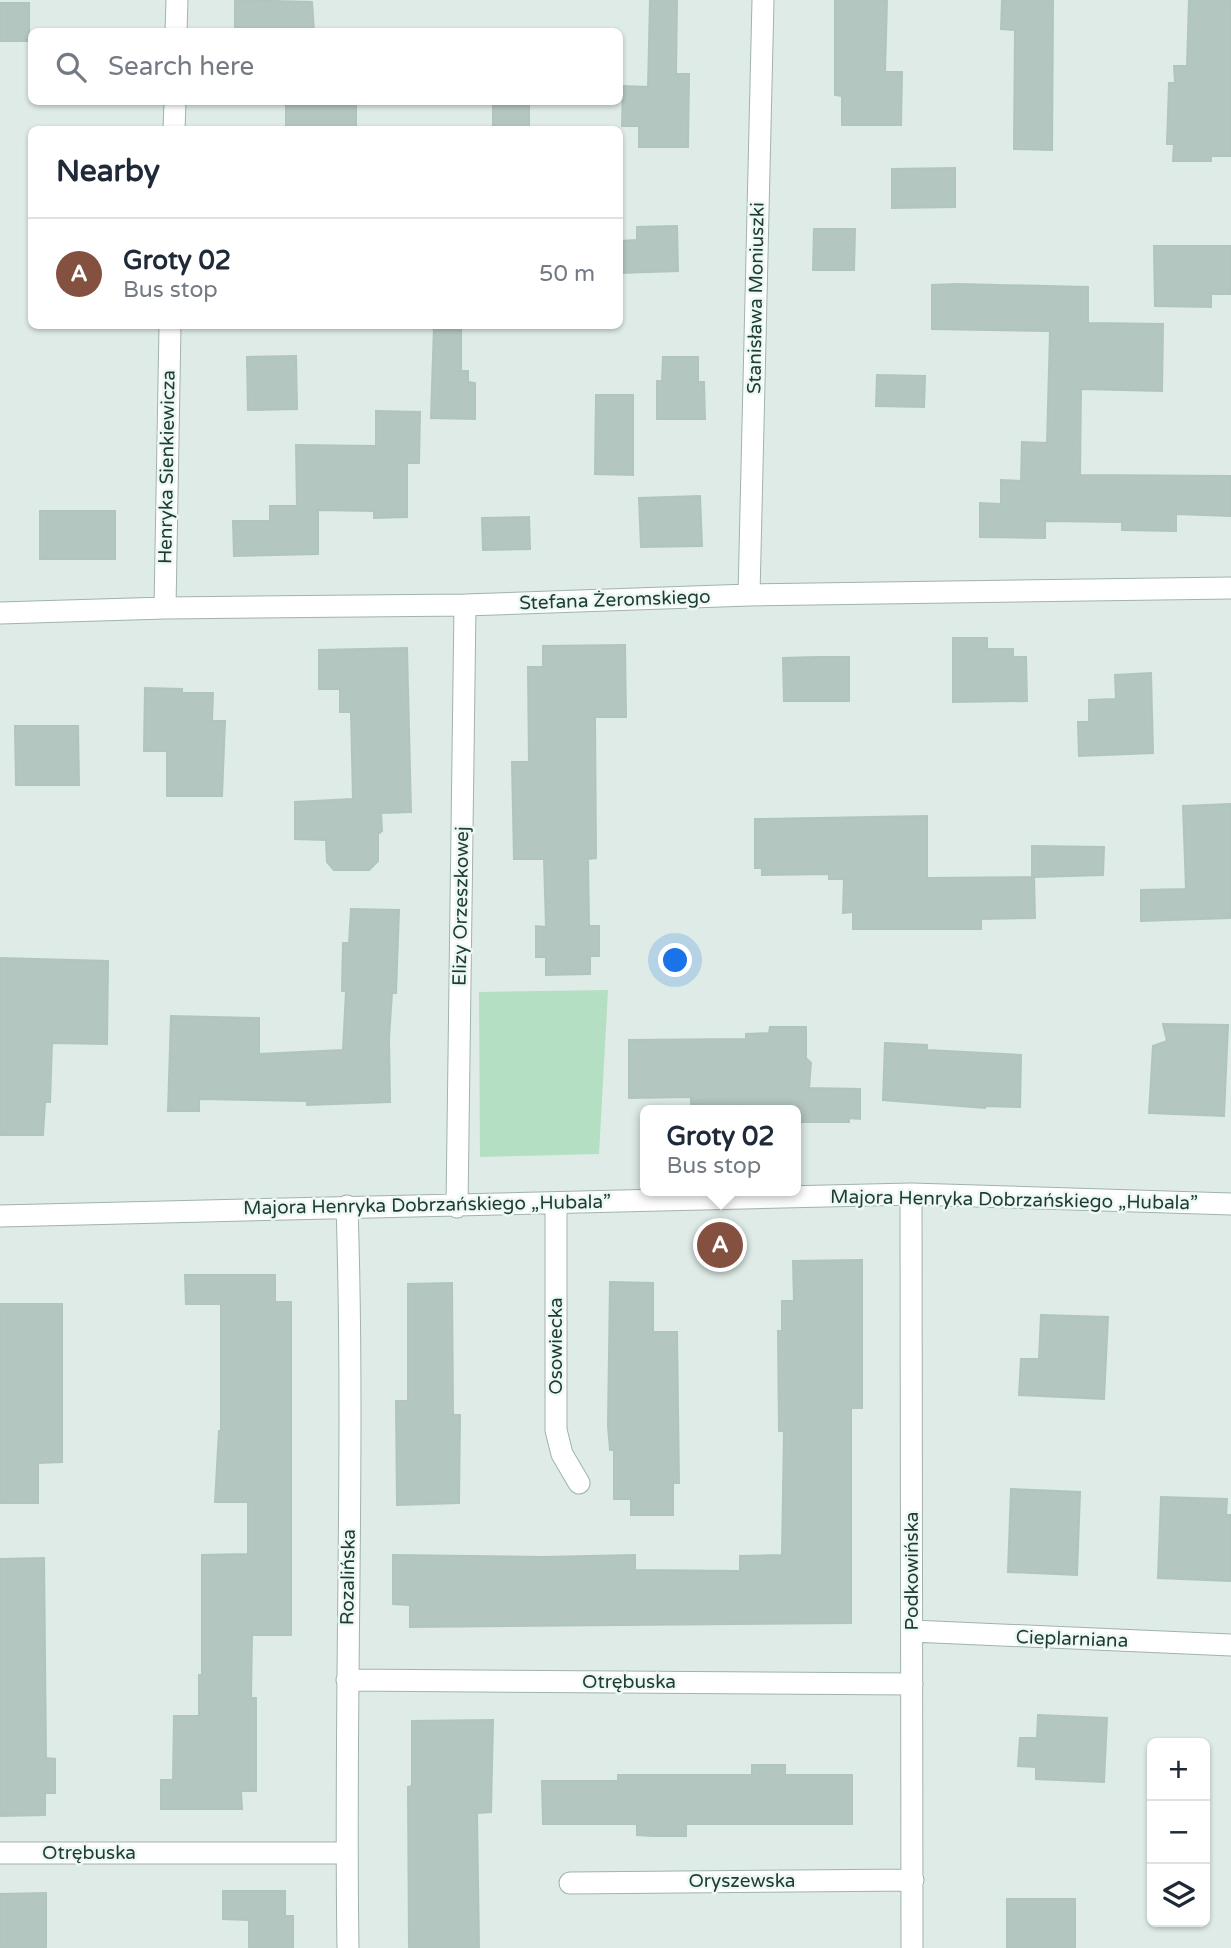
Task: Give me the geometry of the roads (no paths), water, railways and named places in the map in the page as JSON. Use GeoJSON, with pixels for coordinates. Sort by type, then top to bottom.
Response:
{"type":"FeatureCollection","features":[{"type":"Feature","properties":{"kind":"street"},"geometry":{"type":"LineString","coordinates":[[176,28],[177,0]]}},
{"type":"Feature","properties":{"kind":"street","name":"Stanisława Moniuszki"},"geometry":{"type":"LineString","coordinates":[[749,595],[762,0]]}},
{"type":"Feature","properties":{"kind":"street"},"geometry":{"type":"LineString","coordinates":[[174,126],[175,105]]}},
{"type":"Feature","properties":{"kind":"street","name":"Henryka Sienkiewicza"},"geometry":{"type":"LineString","coordinates":[[165,608],[170,329]]}},
{"type":"Feature","properties":{"kind":"street","name":"Stefana Żeromskiego"},"geometry":{"type":"LineString","coordinates":[[0,613],[165,608],[466,605],[749,595],[1231,588]]}},
{"type":"Feature","properties":{"kind":"street","name":"Elizy Orzeszkowej"},"geometry":{"type":"LineString","coordinates":[[457,1207],[466,605]]}},
{"type":"Feature","properties":{"kind":"street","name":"Majora Henryka Dobrzańskiego „Hubala”"},"geometry":{"type":"LineString","coordinates":[[0,1216],[911,1194],[1231,1204]]}},
{"type":"Feature","properties":{"kind":"street","name":"Podkowińska"},"geometry":{"type":"LineString","coordinates":[[911,1194],[912,1948]]}},
{"type":"Feature","properties":{"kind":"street","name":"Osowiecka"},"geometry":{"type":"LineString","coordinates":[[556,1203],[556,1430],[562,1454],[579,1483]]}},
{"type":"Feature","properties":{"kind":"street","name":"Rozalińska"},"geometry":{"type":"LineString","coordinates":[[347,1206],[351,1373],[346,1853],[348,1948]]}},
{"type":"Feature","properties":{"kind":"street","name":"Cieplarniana"},"geometry":{"type":"LineString","coordinates":[[912,1631],[1231,1645]]}},
{"type":"Feature","properties":{"kind":"street","name":"Otrębuska"},"geometry":{"type":"LineString","coordinates":[[347,1679],[912,1684]]}},
{"type":"Feature","properties":{"kind":"street","name":"Otrębuska"},"geometry":{"type":"LineString","coordinates":[[0,1853],[346,1853]]}},
{"type":"Feature","properties":{"kind":"street","name":"Oryszewska"},"geometry":{"type":"LineString","coordinates":[[570,1882],[913,1880]]}},
{"type":"Feature","properties":{"kind":"place","name":"Groty 02"},"geometry":{"type":"Point","coordinates":[720,1245]}}]}
